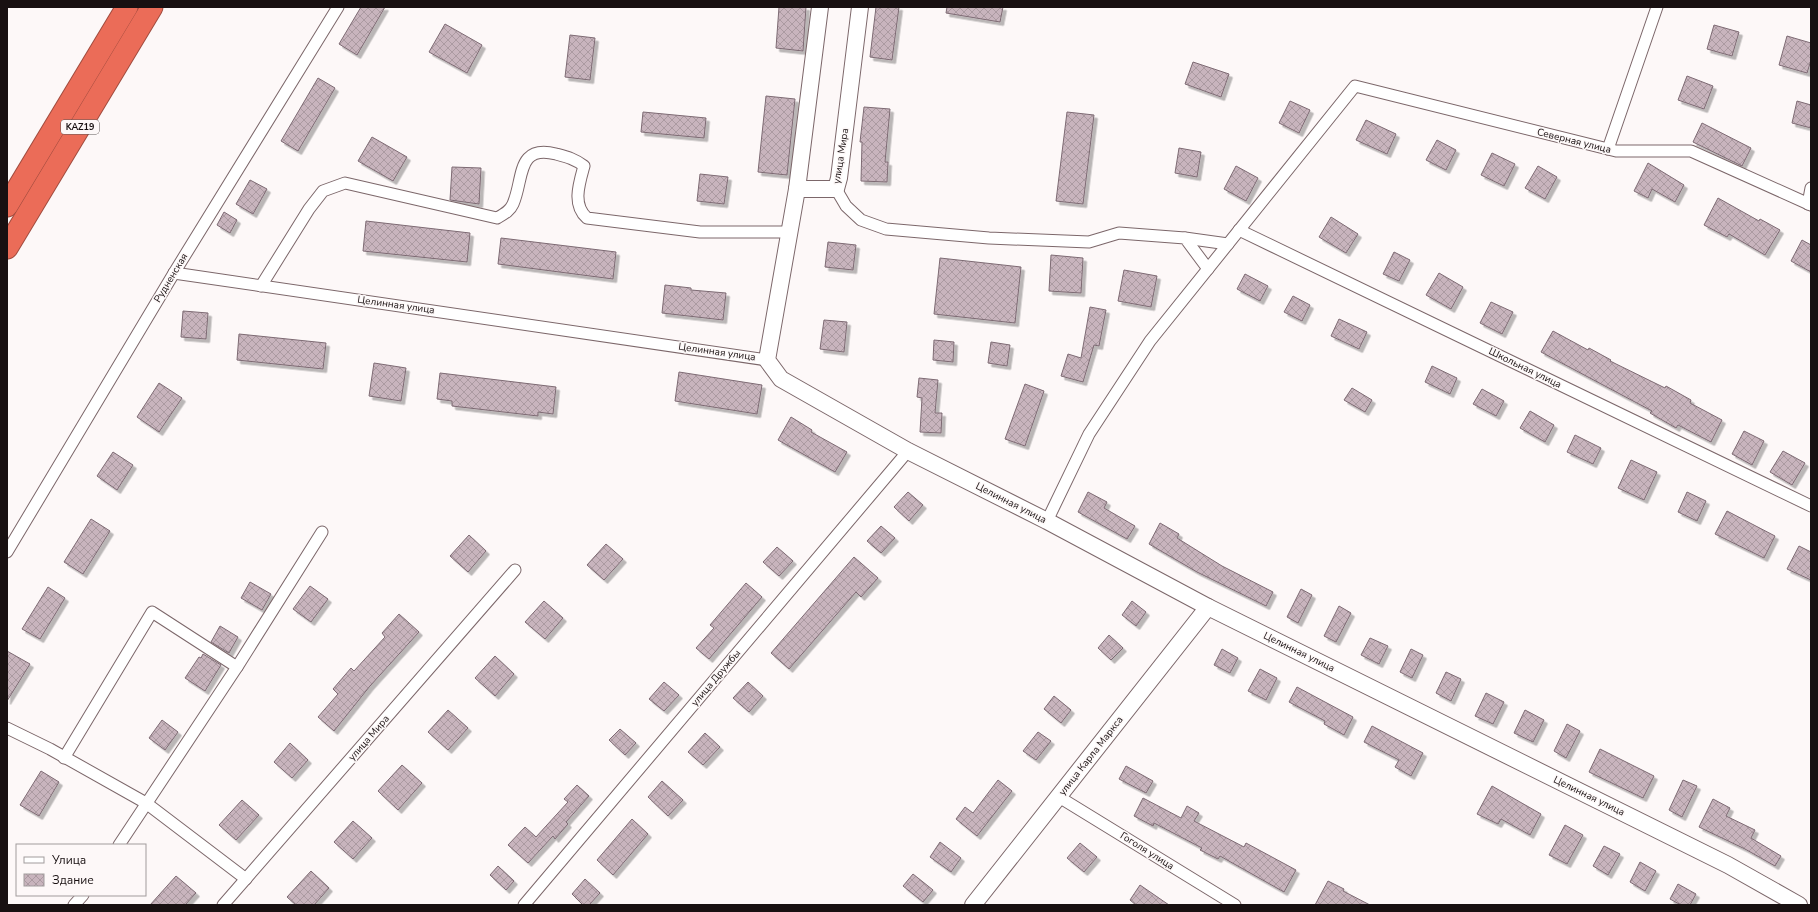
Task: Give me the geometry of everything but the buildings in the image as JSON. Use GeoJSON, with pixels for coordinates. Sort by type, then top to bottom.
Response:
{"type":"FeatureCollection","features":[{"type":"Feature","properties":{"kind":"highway","name":"KAZ19"},"geometry":{"type":"LineString","coordinates":[[7,206],[127,7]]}},
{"type":"Feature","properties":{"kind":"highway","name":"KAZ19"},"geometry":{"type":"LineString","coordinates":[[7,248],[152,7]]}},
{"type":"Feature","properties":{"kind":"street","name":"Рудненская"},"geometry":{"type":"LineString","coordinates":[[7,552],[174,273],[338,7]]}},
{"type":"Feature","properties":{"kind":"street"},"geometry":{"type":"LineString","coordinates":[[767,360],[797,189],[820,7]]}},
{"type":"Feature","properties":{"kind":"street","name":"улица Мира"},"geometry":{"type":"LineString","coordinates":[[797,189],[836,189],[839,178],[860,7]]}},
{"type":"Feature","properties":{"kind":"street"},"geometry":{"type":"LineString","coordinates":[[1608,149],[1657,7]]}},
{"type":"Feature","properties":{"kind":"street","name":"Северная улица"},"geometry":{"type":"LineString","coordinates":[[1239,230],[1355,86],[1616,151],[1691,151],[1809,205]]}},
{"type":"Feature","properties":{"kind":"street"},"geometry":{"type":"LineString","coordinates":[[261,286],[309,209],[323,191],[345,183],[497,218],[508,212],[513,204],[524,162],[530,156],[543,151],[576,159],[584,166],[577,204],[580,212],[587,218],[700,232],[789,232]]}},
{"type":"Feature","properties":{"kind":"street"},"geometry":{"type":"LineString","coordinates":[[1809,205],[1811,188]]}},
{"type":"Feature","properties":{"kind":"street"},"geometry":{"type":"LineString","coordinates":[[836,189],[846,206],[861,220],[886,229],[989,238],[1089,242],[1119,233],[1185,238],[1228,244]]}},
{"type":"Feature","properties":{"kind":"street"},"geometry":{"type":"LineString","coordinates":[[1047,521],[1089,434],[1150,341],[1239,230]]}},
{"type":"Feature","properties":{"kind":"street","name":"Школьная улица"},"geometry":{"type":"LineString","coordinates":[[1239,230],[1811,506]]}},
{"type":"Feature","properties":{"kind":"street"},"geometry":{"type":"LineString","coordinates":[[1185,238],[1208,269]]}},
{"type":"Feature","properties":{"kind":"street","name":"Целинная улица"},"geometry":{"type":"LineString","coordinates":[[174,273],[767,360],[781,379],[908,451],[1047,521],[1208,607],[1728,865],[1799,905]]}},
{"type":"Feature","properties":{"kind":"street","name":"улица Дружбы"},"geometry":{"type":"LineString","coordinates":[[524,905],[908,451]]}},
{"type":"Feature","properties":{"kind":"street"},"geometry":{"type":"LineString","coordinates":[[120,844],[237,666],[322,532]]}},
{"type":"Feature","properties":{"kind":"street","name":"улица Мира"},"geometry":{"type":"LineString","coordinates":[[223,905],[515,570]]}},
{"type":"Feature","properties":{"kind":"street","name":"улица Карла Маркса"},"geometry":{"type":"LineString","coordinates":[[973,905],[1208,607]]}},
{"type":"Feature","properties":{"kind":"street"},"geometry":{"type":"LineString","coordinates":[[64,758],[152,612],[237,666]]}},
{"type":"Feature","properties":{"kind":"street"},"geometry":{"type":"LineString","coordinates":[[7,728],[146,804],[246,879]]}},
{"type":"Feature","properties":{"kind":"street","name":"Гоголя улица"},"geometry":{"type":"LineString","coordinates":[[1059,797],[1235,905]]}},
{"type":"Feature","properties":{"kind":"street"},"geometry":{"type":"LineString","coordinates":[[74,905],[82,896]]}}]}
